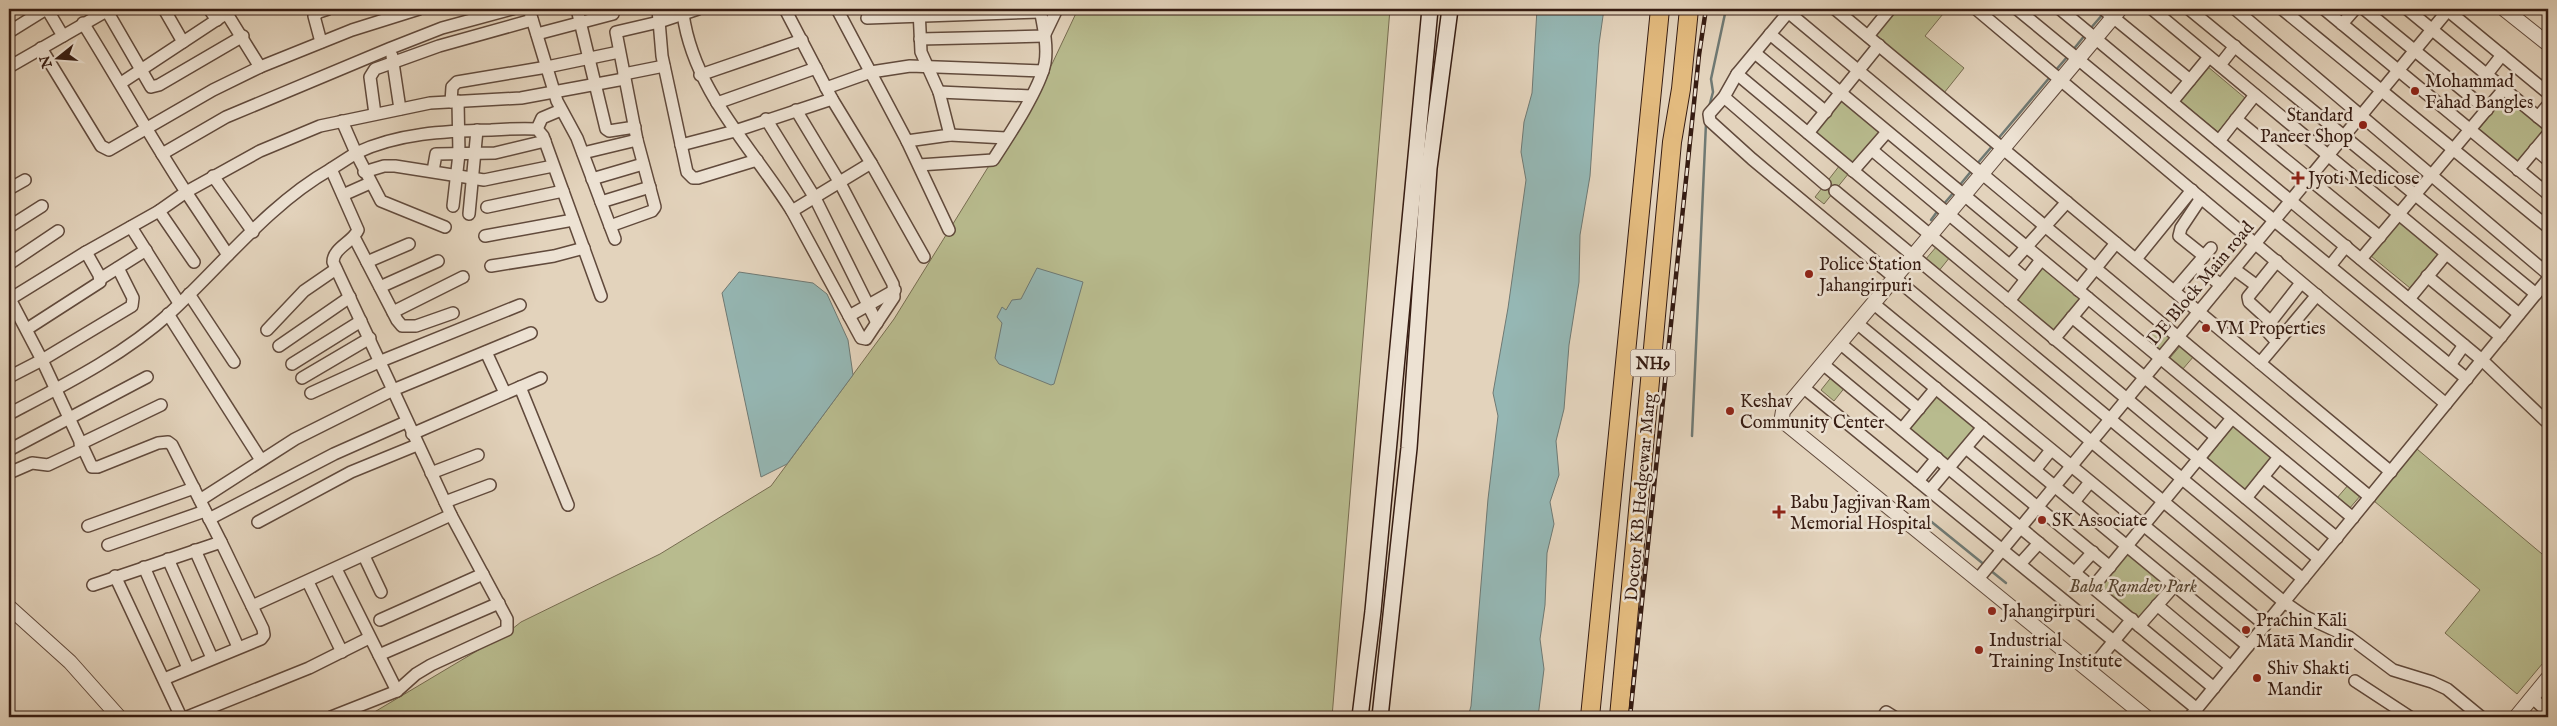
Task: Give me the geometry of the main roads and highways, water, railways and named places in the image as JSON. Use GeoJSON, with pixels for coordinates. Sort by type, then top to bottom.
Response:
{"type":"FeatureCollection","features":[{"type":"Feature","properties":{"kind":"highway","name":"Doctor KB Hedgewar Marg"},"geometry":{"type":"LineString","coordinates":[[1590,717],[1660,9]]}},
{"type":"Feature","properties":{"kind":"highway","name":"Doctor KB Hedgewar Marg"},"geometry":{"type":"LineString","coordinates":[[1619,717],[1672,142],[1681,89],[1689,9]]}},
{"type":"Feature","properties":{"kind":"main road"},"geometry":{"type":"LineString","coordinates":[[1360,717],[1373,611],[1430,9]]}},
{"type":"Feature","properties":{"kind":"main road"},"geometry":{"type":"LineString","coordinates":[[1380,717],[1409,448],[1429,168],[1450,9]]}},
{"type":"Feature","properties":{"kind":"water"},"geometry":{"type":"Polygon","coordinates":[[[1537,9],[1604,9],[1599,44],[1590,176],[1580,235],[1579,282],[1569,345],[1564,409],[1556,441],[1559,475],[1550,502],[1554,524],[1547,553],[1545,605],[1540,639],[1544,669],[1538,717],[1468,717],[1471,706],[1488,499],[1498,416],[1493,393],[1508,308],[1526,180],[1521,152],[1524,122],[1532,93],[1537,9]]]}},
{"type":"Feature","properties":{"kind":"water"},"geometry":{"type":"Polygon","coordinates":[[[1037,268],[1083,282],[1054,384],[1051,385],[999,364],[995,358],[1002,323],[997,317],[1002,307],[1006,310],[1012,300],[1021,299],[1037,268]]]}},
{"type":"Feature","properties":{"kind":"water"},"geometry":{"type":"Polygon","coordinates":[[[739,272],[813,283],[827,294],[848,340],[853,375],[787,464],[761,477],[722,293],[739,272]]]}},
{"type":"Feature","properties":{"kind":"waterway"},"geometry":{"type":"LineString","coordinates":[[1709,107],[1713,92],[1711,79],[1726,9]]}},
{"type":"Feature","properties":{"kind":"waterway"},"geometry":{"type":"LineString","coordinates":[[2090,29],[2103,14]]}},
{"type":"Feature","properties":{"kind":"waterway"},"geometry":{"type":"LineString","coordinates":[[2073,50],[2085,35]]}},
{"type":"Feature","properties":{"kind":"waterway"},"geometry":{"type":"LineString","coordinates":[[2055,71],[2068,56]]}},
{"type":"Feature","properties":{"kind":"waterway"},"geometry":{"type":"LineString","coordinates":[[1997,140],[2050,77]]}},
{"type":"Feature","properties":{"kind":"waterway"},"geometry":{"type":"LineString","coordinates":[[1692,436],[1706,123]]}},
{"type":"Feature","properties":{"kind":"waterway"},"geometry":{"type":"LineString","coordinates":[[1976,165],[1994,144]]}},
{"type":"Feature","properties":{"kind":"waterway"},"geometry":{"type":"LineString","coordinates":[[1959,186],[1973,169]]}},
{"type":"Feature","properties":{"kind":"waterway"},"geometry":{"type":"LineString","coordinates":[[1943,205],[1954,192]]}},
{"type":"Feature","properties":{"kind":"waterway"},"geometry":{"type":"LineString","coordinates":[[1931,220],[1939,209]]}},
{"type":"Feature","properties":{"kind":"waterway"},"geometry":{"type":"LineString","coordinates":[[1928,519],[1986,566]]}},
{"type":"Feature","properties":{"kind":"waterway"},"geometry":{"type":"LineString","coordinates":[[1990,570],[2006,583]]}},
{"type":"Feature","properties":{"kind":"railway"},"geometry":{"type":"LineString","coordinates":[[1630,717],[1699,55],[1706,9]]}},
{"type":"Feature","properties":{"kind":"place","name":"Mohammad Fahad Bangles"},"geometry":{"type":"Point","coordinates":[2415,91]}},
{"type":"Feature","properties":{"kind":"place","name":"Standard Paneer Shop"},"geometry":{"type":"Point","coordinates":[2363,125]}},
{"type":"Feature","properties":{"kind":"place","name":"Jyoti Medicose"},"geometry":{"type":"Point","coordinates":[2298,178]}},
{"type":"Feature","properties":{"kind":"place","name":"Police Station Jahangirpuri"},"geometry":{"type":"Point","coordinates":[1809,274]}},
{"type":"Feature","properties":{"kind":"place","name":"VM Properties"},"geometry":{"type":"Point","coordinates":[2206,328]}},
{"type":"Feature","properties":{"kind":"place","name":"Keshav Community Center"},"geometry":{"type":"Point","coordinates":[1730,411]}},
{"type":"Feature","properties":{"kind":"place","name":"Babu Jagjivan Ram Memorial Hospital"},"geometry":{"type":"Point","coordinates":[1779,512]}},
{"type":"Feature","properties":{"kind":"place","name":"SK Associate"},"geometry":{"type":"Point","coordinates":[2042,520]}},
{"type":"Feature","properties":{"kind":"place","name":"Jahangirpuri"},"geometry":{"type":"Point","coordinates":[1992,611]}},
{"type":"Feature","properties":{"kind":"place","name":"Prachin Kāli Mātā Mandir"},"geometry":{"type":"Point","coordinates":[2246,630]}},
{"type":"Feature","properties":{"kind":"place","name":"Industrial Training Institute"},"geometry":{"type":"Point","coordinates":[1979,650]}},
{"type":"Feature","properties":{"kind":"place","name":"Shiv Shakti Mandir"},"geometry":{"type":"Point","coordinates":[2257,678]}},
{"type":"Feature","properties":{"kind":"park label","name":"Baba Ramdev Park"},"geometry":{"type":"Point","coordinates":[2133,586]}}]}
